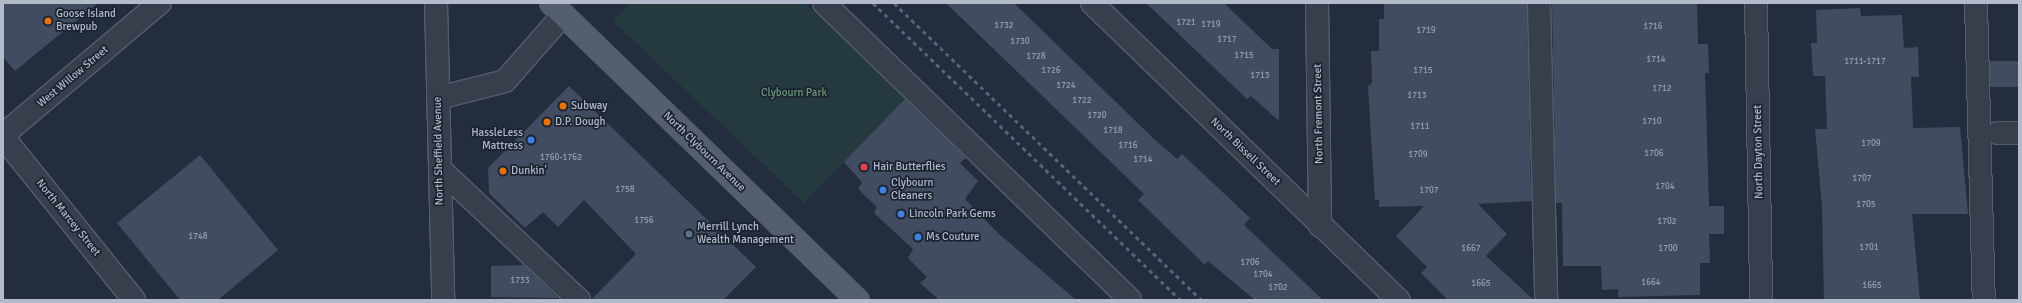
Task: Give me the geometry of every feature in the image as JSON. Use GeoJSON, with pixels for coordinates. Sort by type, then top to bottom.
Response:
{"type":"FeatureCollection","features":[{"type":"Feature","properties":{"kind":"main road","name":"North Clybourn Avenue"},"geometry":{"type":"LineString","coordinates":[[557,9],[858,300]]}},
{"type":"Feature","properties":{"kind":"street","name":"West Willow Street"},"geometry":{"type":"LineString","coordinates":[[3,136],[160,3]]}},
{"type":"Feature","properties":{"kind":"street","name":"North Sheffield Avenue"},"geometry":{"type":"LineString","coordinates":[[436,3],[443,300]]}},
{"type":"Feature","properties":{"kind":"street"},"geometry":{"type":"LineString","coordinates":[[824,3],[1130,300]]}},
{"type":"Feature","properties":{"kind":"street","name":"North Bissell Street"},"geometry":{"type":"LineString","coordinates":[[1092,3],[1320,226],[1399,300]]}},
{"type":"Feature","properties":{"kind":"street","name":"North Fremont Street"},"geometry":{"type":"LineString","coordinates":[[1317,3],[1320,226]]}},
{"type":"Feature","properties":{"kind":"street"},"geometry":{"type":"LineString","coordinates":[[1539,3],[1546,300]]}},
{"type":"Feature","properties":{"kind":"street","name":"North Dayton Street"},"geometry":{"type":"LineString","coordinates":[[1756,3],[1761,300]]}},
{"type":"Feature","properties":{"kind":"street"},"geometry":{"type":"LineString","coordinates":[[1976,3],[1984,300]]}},
{"type":"Feature","properties":{"kind":"street"},"geometry":{"type":"LineString","coordinates":[[438,98],[505,81],[557,9]]}},
{"type":"Feature","properties":{"kind":"street","name":"North Marcey Street"},"geometry":{"type":"LineString","coordinates":[[3,136],[134,300]]}},
{"type":"Feature","properties":{"kind":"street"},"geometry":{"type":"LineString","coordinates":[[440,169],[579,300]]}},
{"type":"Feature","properties":{"kind":"green space","name":"Clybourn Park"},"geometry":{"type":"Polygon","coordinates":[[[630,3],[805,3],[906,99],[804,203],[613,21],[630,3]]]}},
{"type":"Feature","properties":{"kind":"building"},"geometry":{"type":"Polygon","coordinates":[[[3,3],[98,3],[15,71],[3,57],[3,3]]]}},
{"type":"Feature","properties":{"kind":"building"},"geometry":{"type":"Polygon","coordinates":[[[946,3],[1014,3],[1153,138],[1177,159],[1182,154],[1250,218],[1244,225],[1323,300],[1255,300],[1208,261],[1205,265],[1138,200],[1144,194],[946,3]]]}},
{"type":"Feature","properties":{"kind":"building"},"geometry":{"type":"Polygon","coordinates":[[[1146,3],[1224,3],[1272,49],[1279,49],[1279,121],[1251,96],[1247,99],[1146,3]]]}},
{"type":"Feature","properties":{"kind":"building"},"geometry":{"type":"Polygon","coordinates":[[[1384,3],[1527,3],[1531,201],[1478,204],[1507,234],[1486,256],[1534,300],[1448,300],[1421,273],[1427,267],[1396,236],[1424,206],[1379,207],[1379,200],[1375,200],[1368,86],[1372,83],[1371,51],[1379,51],[1379,19],[1384,19],[1384,3]]]}},
{"type":"Feature","properties":{"kind":"building"},"geometry":{"type":"Polygon","coordinates":[[[1552,3],[1697,3],[1698,44],[1708,44],[1709,73],[1705,73],[1709,206],[1724,206],[1724,234],[1709,234],[1710,263],[1700,263],[1700,295],[1618,297],[1618,289],[1602,290],[1601,266],[1563,266],[1562,203],[1556,203],[1552,3]]]}},
{"type":"Feature","properties":{"kind":"building"},"geometry":{"type":"Polygon","coordinates":[[[1860,8],[1861,16],[1902,15],[1904,48],[1918,47],[1919,77],[1911,77],[1913,128],[1960,127],[1968,214],[1912,214],[1920,300],[1824,300],[1822,206],[1815,129],[1827,129],[1825,76],[1813,76],[1811,43],[1817,43],[1816,10],[1860,8]]]}},
{"type":"Feature","properties":{"kind":"building"},"geometry":{"type":"Polygon","coordinates":[[[1990,61],[2019,61],[2019,87],[1990,87],[1990,61]]]}},
{"type":"Feature","properties":{"kind":"building"},"geometry":{"type":"Polygon","coordinates":[[[569,86],[756,267],[723,300],[591,300],[636,254],[584,200],[558,227],[543,212],[525,228],[489,193],[488,168],[569,86]]]}},
{"type":"Feature","properties":{"kind":"building"},"geometry":{"type":"Polygon","coordinates":[[[905,99],[966,158],[960,163],[978,181],[965,199],[999,234],[1076,300],[939,300],[920,283],[927,277],[908,258],[913,249],[874,213],[877,207],[858,189],[862,182],[844,162],[905,99]]]}},
{"type":"Feature","properties":{"kind":"building"},"geometry":{"type":"Polygon","coordinates":[[[200,155],[278,250],[218,300],[180,300],[117,223],[200,155]]]}},
{"type":"Feature","properties":{"kind":"building"},"geometry":{"type":"Polygon","coordinates":[[[524,265],[558,298],[491,297],[491,266],[524,265]]]}},
{"type":"Feature","properties":{"kind":"railway"},"geometry":{"type":"LineString","coordinates":[[873,3],[1181,300]]}},
{"type":"Feature","properties":{"kind":"railway"},"geometry":{"type":"LineString","coordinates":[[894,3],[1202,300]]}},
{"type":"Feature","properties":{"kind":"place","name":"Goose Island Brewpub"},"geometry":{"type":"Point","coordinates":[48,21]}},
{"type":"Feature","properties":{"kind":"place","name":"Subway"},"geometry":{"type":"Point","coordinates":[563,106]}},
{"type":"Feature","properties":{"kind":"place","name":"D.P. Dough"},"geometry":{"type":"Point","coordinates":[547,122]}},
{"type":"Feature","properties":{"kind":"place","name":"HassleLess Mattress"},"geometry":{"type":"Point","coordinates":[531,140]}},
{"type":"Feature","properties":{"kind":"place","name":"Hair Butterflies"},"geometry":{"type":"Point","coordinates":[864,167]}},
{"type":"Feature","properties":{"kind":"place","name":"Dunkin'"},"geometry":{"type":"Point","coordinates":[503,171]}},
{"type":"Feature","properties":{"kind":"place","name":"Clybourn Cleaners"},"geometry":{"type":"Point","coordinates":[883,190]}},
{"type":"Feature","properties":{"kind":"place","name":"Lincoln Park Gems"},"geometry":{"type":"Point","coordinates":[901,214]}},
{"type":"Feature","properties":{"kind":"place","name":"Merrill Lynch Wealth Management"},"geometry":{"type":"Point","coordinates":[689,234]}},
{"type":"Feature","properties":{"kind":"place","name":"Ms Couture"},"geometry":{"type":"Point","coordinates":[918,237]}}]}
